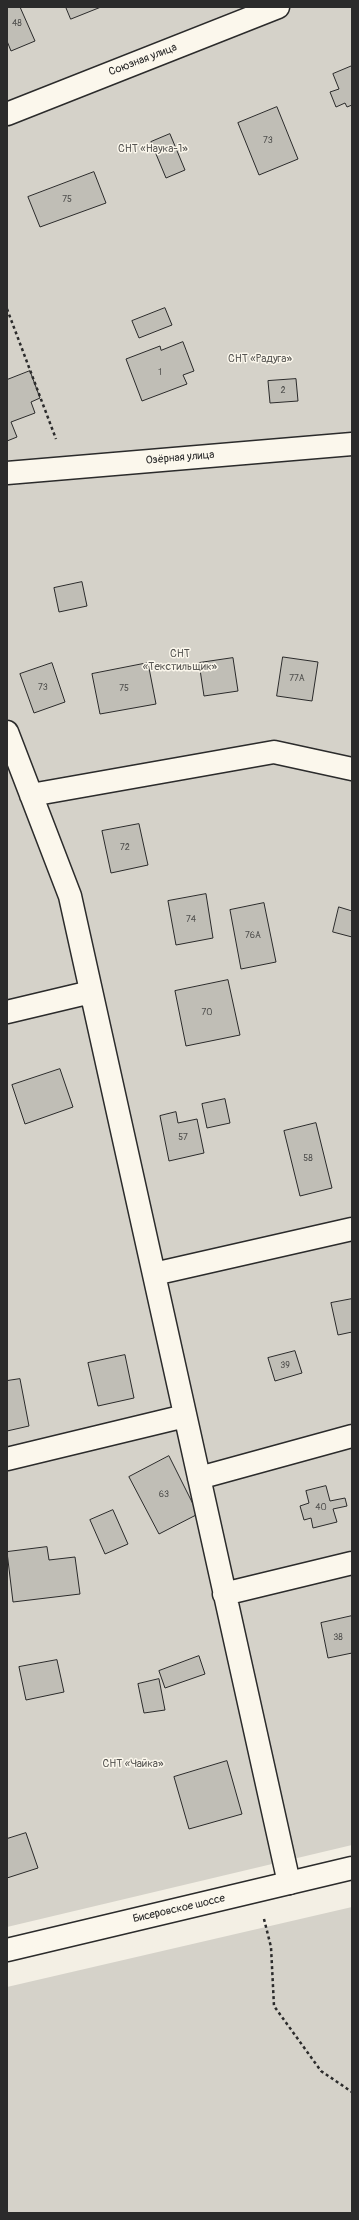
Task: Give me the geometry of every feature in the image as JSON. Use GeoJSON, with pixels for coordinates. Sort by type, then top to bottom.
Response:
{"type":"FeatureCollection","features":[{"type":"Feature","properties":{"kind":"street","name":"Союзная улица"},"geometry":{"type":"LineString","coordinates":[[7,114],[278,7]]}},
{"type":"Feature","properties":{"kind":"street","name":"Озёрная улица"},"geometry":{"type":"LineString","coordinates":[[7,473],[352,444]]}},
{"type":"Feature","properties":{"kind":"street"},"geometry":{"type":"LineString","coordinates":[[7,732],[70,896],[288,1883]]}},
{"type":"Feature","properties":{"kind":"street"},"geometry":{"type":"LineString","coordinates":[[31,795],[274,752],[352,769]]}},
{"type":"Feature","properties":{"kind":"street"},"geometry":{"type":"LineString","coordinates":[[7,1012],[91,992]]}},
{"type":"Feature","properties":{"kind":"street"},"geometry":{"type":"LineString","coordinates":[[154,1274],[352,1229]]}},
{"type":"Feature","properties":{"kind":"street"},"geometry":{"type":"LineString","coordinates":[[7,1459],[185,1416]]}},
{"type":"Feature","properties":{"kind":"street"},"geometry":{"type":"LineString","coordinates":[[199,1478],[352,1436]]}},
{"type":"Feature","properties":{"kind":"street"},"geometry":{"type":"LineString","coordinates":[[224,1594],[352,1563]]}},
{"type":"Feature","properties":{"kind":"street","name":"Бисеровское шоссе"},"geometry":{"type":"LineString","coordinates":[[7,1950],[352,1868]]}},
{"type":"Feature","properties":{"kind":"path"},"geometry":{"type":"LineString","coordinates":[[7,309],[67,468]]}},
{"type":"Feature","properties":{"kind":"path"},"geometry":{"type":"LineString","coordinates":[[256,1891],[271,1947],[274,2006],[321,2071],[352,2092]]}},
{"type":"Feature","properties":{"kind":"green space"},"geometry":{"type":"Polygon","coordinates":[[[7,7],[352,7],[352,1845],[7,1927],[7,7]]]}},
{"type":"Feature","properties":{"kind":"green space"},"geometry":{"type":"Polygon","coordinates":[[[352,1907],[352,2213],[7,2213],[7,1987],[352,1907]]]}},
{"type":"Feature","properties":{"kind":"building"},"geometry":{"type":"Polygon","coordinates":[[[7,7],[20,7],[35,41],[11,51],[7,41],[7,7]]]}},
{"type":"Feature","properties":{"kind":"building"},"geometry":{"type":"Polygon","coordinates":[[[66,7],[101,7],[71,19],[66,7]]]}},
{"type":"Feature","properties":{"kind":"building"},"geometry":{"type":"Polygon","coordinates":[[[352,66],[352,105],[347,107],[345,103],[336,107],[330,92],[339,89],[333,74],[352,66]]]}},
{"type":"Feature","properties":{"kind":"building"},"geometry":{"type":"Polygon","coordinates":[[[277,107],[298,159],[259,175],[238,123],[277,107]]]}},
{"type":"Feature","properties":{"kind":"building"},"geometry":{"type":"Polygon","coordinates":[[[170,134],[185,170],[166,178],[151,142],[170,134]]]}},
{"type":"Feature","properties":{"kind":"building"},"geometry":{"type":"Polygon","coordinates":[[[94,172],[106,203],[40,227],[28,197],[94,172]]]}},
{"type":"Feature","properties":{"kind":"building"},"geometry":{"type":"Polygon","coordinates":[[[165,308],[172,325],[139,338],[132,321],[165,308]]]}},
{"type":"Feature","properties":{"kind":"building"},"geometry":{"type":"Polygon","coordinates":[[[183,342],[194,371],[183,375],[187,384],[142,401],[126,359],[160,346],[161,350],[183,342]]]}},
{"type":"Feature","properties":{"kind":"building"},"geometry":{"type":"Polygon","coordinates":[[[30,371],[40,398],[31,402],[35,413],[11,422],[17,437],[7,441],[7,380],[30,371]]]}},
{"type":"Feature","properties":{"kind":"building"},"geometry":{"type":"Polygon","coordinates":[[[296,379],[298,401],[270,403],[268,381],[296,379]]]}},
{"type":"Feature","properties":{"kind":"building"},"geometry":{"type":"Polygon","coordinates":[[[82,582],[87,606],[59,612],[54,588],[82,582]]]}},
{"type":"Feature","properties":{"kind":"building"},"geometry":{"type":"Polygon","coordinates":[[[283,657],[318,662],[312,701],[277,696],[283,657]]]}},
{"type":"Feature","properties":{"kind":"building"},"geometry":{"type":"Polygon","coordinates":[[[233,658],[238,691],[204,696],[199,663],[233,658]]]}},
{"type":"Feature","properties":{"kind":"building"},"geometry":{"type":"Polygon","coordinates":[[[52,663],[65,702],[34,713],[20,674],[52,663]]]}},
{"type":"Feature","properties":{"kind":"building"},"geometry":{"type":"Polygon","coordinates":[[[148,663],[156,704],[100,714],[92,674],[148,663]]]}},
{"type":"Feature","properties":{"kind":"building"},"geometry":{"type":"Polygon","coordinates":[[[139,824],[148,865],[111,873],[102,831],[139,824]]]}},
{"type":"Feature","properties":{"kind":"building"},"geometry":{"type":"Polygon","coordinates":[[[206,894],[213,938],[176,945],[168,901],[206,894]]]}},
{"type":"Feature","properties":{"kind":"building"},"geometry":{"type":"Polygon","coordinates":[[[264,903],[276,962],[241,969],[230,910],[264,903]]]}},
{"type":"Feature","properties":{"kind":"building"},"geometry":{"type":"Polygon","coordinates":[[[339,907],[352,911],[352,937],[333,932],[339,907]]]}},
{"type":"Feature","properties":{"kind":"building"},"geometry":{"type":"Polygon","coordinates":[[[228,980],[240,1035],[186,1046],[175,991],[228,980]]]}},
{"type":"Feature","properties":{"kind":"building"},"geometry":{"type":"Polygon","coordinates":[[[60,1069],[73,1107],[25,1124],[12,1085],[60,1069]]]}},
{"type":"Feature","properties":{"kind":"building"},"geometry":{"type":"Polygon","coordinates":[[[225,1099],[230,1123],[207,1128],[202,1104],[225,1099]]]}},
{"type":"Feature","properties":{"kind":"building"},"geometry":{"type":"Polygon","coordinates":[[[176,1112],[178,1123],[197,1119],[204,1153],[169,1161],[160,1116],[176,1112]]]}},
{"type":"Feature","properties":{"kind":"building"},"geometry":{"type":"Polygon","coordinates":[[[316,1123],[332,1188],[300,1196],[284,1131],[316,1123]]]}},
{"type":"Feature","properties":{"kind":"building"},"geometry":{"type":"Polygon","coordinates":[[[352,1299],[352,1332],[338,1335],[331,1303],[352,1299]]]}},
{"type":"Feature","properties":{"kind":"building"},"geometry":{"type":"Polygon","coordinates":[[[295,1351],[302,1373],[275,1381],[268,1358],[295,1351]]]}},
{"type":"Feature","properties":{"kind":"building"},"geometry":{"type":"Polygon","coordinates":[[[125,1355],[134,1398],[98,1406],[88,1363],[125,1355]]]}},
{"type":"Feature","properties":{"kind":"building"},"geometry":{"type":"Polygon","coordinates":[[[20,1379],[29,1426],[7,1431],[7,1381],[20,1379]]]}},
{"type":"Feature","properties":{"kind":"building"},"geometry":{"type":"Polygon","coordinates":[[[169,1456],[198,1514],[159,1534],[129,1477],[169,1456]]]}},
{"type":"Feature","properties":{"kind":"building"},"geometry":{"type":"Polygon","coordinates":[[[326,1486],[330,1501],[345,1498],[347,1506],[333,1509],[337,1522],[313,1528],[311,1518],[304,1520],[300,1506],[309,1503],[306,1491],[326,1486]]]}},
{"type":"Feature","properties":{"kind":"building"},"geometry":{"type":"Polygon","coordinates":[[[113,1510],[128,1544],[105,1554],[90,1520],[113,1510]]]}},
{"type":"Feature","properties":{"kind":"building"},"geometry":{"type":"Polygon","coordinates":[[[47,1547],[49,1560],[75,1557],[80,1594],[13,1602],[7,1552],[47,1547]]]}},
{"type":"Feature","properties":{"kind":"building"},"geometry":{"type":"Polygon","coordinates":[[[352,1616],[352,1653],[328,1658],[321,1623],[352,1616]]]}},
{"type":"Feature","properties":{"kind":"building"},"geometry":{"type":"Polygon","coordinates":[[[199,1656],[205,1674],[165,1688],[159,1671],[199,1656]]]}},
{"type":"Feature","properties":{"kind":"building"},"geometry":{"type":"Polygon","coordinates":[[[57,1660],[64,1692],[26,1700],[19,1667],[57,1660]]]}},
{"type":"Feature","properties":{"kind":"building"},"geometry":{"type":"Polygon","coordinates":[[[159,1679],[165,1710],[144,1713],[138,1684],[159,1679]]]}},
{"type":"Feature","properties":{"kind":"building"},"geometry":{"type":"Polygon","coordinates":[[[227,1761],[242,1814],[189,1829],[174,1777],[227,1761]]]}},
{"type":"Feature","properties":{"kind":"building"},"geometry":{"type":"Polygon","coordinates":[[[26,1833],[38,1868],[7,1878],[7,1839],[26,1833]]]}},
{"type":"Feature","properties":{"kind":"park label","name":"СНТ «Наука-1»"},"geometry":{"type":"Point","coordinates":[153,149]}},
{"type":"Feature","properties":{"kind":"park label","name":"СНТ «Радуга»"},"geometry":{"type":"Point","coordinates":[260,359]}},
{"type":"Feature","properties":{"kind":"park label","name":"СНТ «Текстильщик»"},"geometry":{"type":"Point","coordinates":[180,660]}},
{"type":"Feature","properties":{"kind":"park label","name":"СНТ «Чайка»"},"geometry":{"type":"Point","coordinates":[133,1764]}}]}
